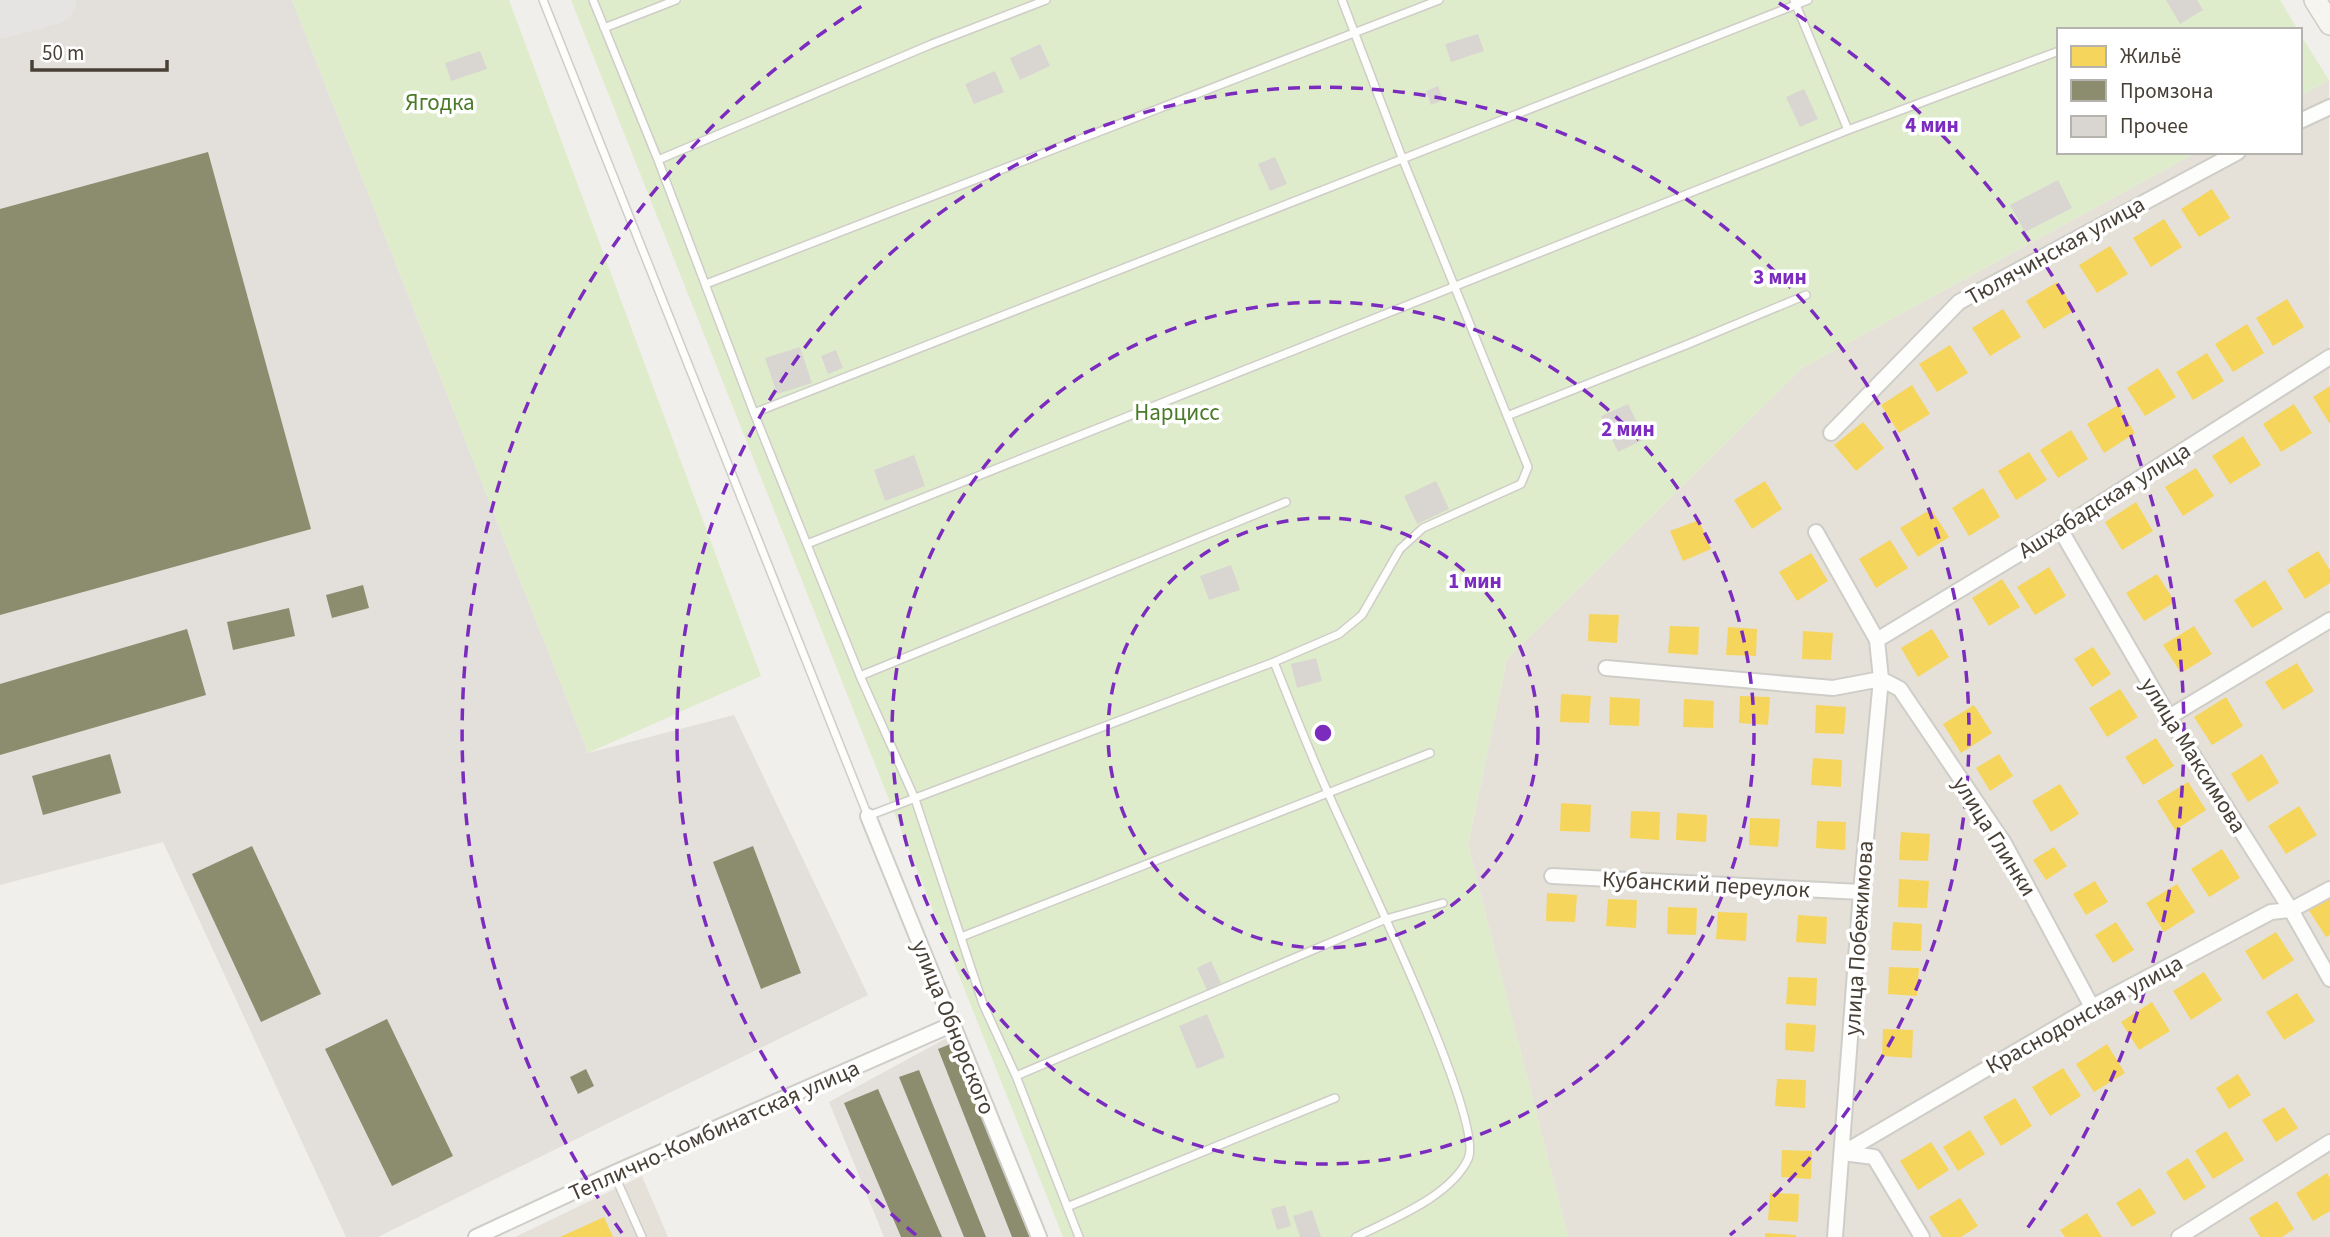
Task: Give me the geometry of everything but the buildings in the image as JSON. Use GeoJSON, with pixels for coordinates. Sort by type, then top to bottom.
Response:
{"type":"FeatureCollection","features":[{"type":"Feature","properties":{"kind":"main road"},"geometry":{"type":"LineString","coordinates":[[2315,0],[2330,24]]}},
{"type":"Feature","properties":{"kind":"street"},"geometry":{"type":"LineString","coordinates":[[2302,120],[2330,107]]}},
{"type":"Feature","properties":{"kind":"street","name":"Тюлячинская улица"},"geometry":{"type":"LineString","coordinates":[[1831,433],[1959,302],[2234,154]]}},
{"type":"Feature","properties":{"kind":"street","name":"Ашхабадская улица"},"geometry":{"type":"LineString","coordinates":[[1877,640],[2060,529],[2330,357]]}},
{"type":"Feature","properties":{"kind":"street","name":"улица Максимова"},"geometry":{"type":"LineString","coordinates":[[2060,529],[2169,717],[2291,910],[2330,979]]}},
{"type":"Feature","properties":{"kind":"street"},"geometry":{"type":"LineString","coordinates":[[1816,532],[1877,640]]}},
{"type":"Feature","properties":{"kind":"street"},"geometry":{"type":"LineString","coordinates":[[2169,717],[2330,620]]}},
{"type":"Feature","properties":{"kind":"street","name":"улица Побежимова"},"geometry":{"type":"LineString","coordinates":[[1835,1237],[1861,892],[1881,679],[1877,640]]}},
{"type":"Feature","properties":{"kind":"street"},"geometry":{"type":"LineString","coordinates":[[1606,668],[1833,688],[1881,679]]}},
{"type":"Feature","properties":{"kind":"street","name":"улица Глинки"},"geometry":{"type":"LineString","coordinates":[[1881,679],[1900,689],[2004,843],[2092,1007]]}},
{"type":"Feature","properties":{"kind":"street","name":"улица Обнорского"},"geometry":{"type":"LineString","coordinates":[[868,817],[1039,1237]]}},
{"type":"Feature","properties":{"kind":"street","name":"Кубанский переулок"},"geometry":{"type":"LineString","coordinates":[[1552,876],[1861,892]]}},
{"type":"Feature","properties":{"kind":"street","name":"Краснодонская улица"},"geometry":{"type":"LineString","coordinates":[[1843,1153],[2092,1007],[2271,912],[2291,910],[2330,889]]}},
{"type":"Feature","properties":{"kind":"street","name":"Теплично-Комбинатская улица"},"geometry":{"type":"LineString","coordinates":[[476,1237],[614,1173],[953,1024]]}},
{"type":"Feature","properties":{"kind":"street"},"geometry":{"type":"LineString","coordinates":[[2179,1237],[2330,1142]]}},
{"type":"Feature","properties":{"kind":"street"},"geometry":{"type":"LineString","coordinates":[[1843,1153],[1874,1157],[1922,1237]]}},
{"type":"Feature","properties":{"kind":"lane"},"geometry":{"type":"LineString","coordinates":[[543,0],[868,817],[1274,662],[1339,634],[1362,615],[1400,549],[1423,528],[1521,484],[1528,467],[1342,0]]}},
{"type":"Feature","properties":{"kind":"lane"},"geometry":{"type":"LineString","coordinates":[[593,0],[658,159],[754,413],[860,676],[915,799],[983,1004],[1016,1076],[1079,1237]]}},
{"type":"Feature","properties":{"kind":"lane"},"geometry":{"type":"LineString","coordinates":[[604,28],[676,0]]}},
{"type":"Feature","properties":{"kind":"lane"},"geometry":{"type":"LineString","coordinates":[[658,159],[932,44],[1046,0]]}},
{"type":"Feature","properties":{"kind":"lane"},"geometry":{"type":"LineString","coordinates":[[706,284],[1439,0]]}},
{"type":"Feature","properties":{"kind":"lane"},"geometry":{"type":"LineString","coordinates":[[754,413],[1404,160],[1795,2],[1808,0]]}},
{"type":"Feature","properties":{"kind":"lane"},"geometry":{"type":"LineString","coordinates":[[1795,2],[1848,130]]}},
{"type":"Feature","properties":{"kind":"lane"},"geometry":{"type":"LineString","coordinates":[[807,544],[1848,130],[2057,52]]}},
{"type":"Feature","properties":{"kind":"lane"},"geometry":{"type":"LineString","coordinates":[[1507,416],[1806,295]]}},
{"type":"Feature","properties":{"kind":"lane"},"geometry":{"type":"LineString","coordinates":[[860,676],[1286,502]]}},
{"type":"Feature","properties":{"kind":"lane"},"geometry":{"type":"LineString","coordinates":[[1274,662],[1328,794],[1420,993],[1468,1125],[1470,1157],[1454,1178],[1422,1203],[1356,1237]]}},
{"type":"Feature","properties":{"kind":"lane"},"geometry":{"type":"LineString","coordinates":[[961,937],[1430,753]]}},
{"type":"Feature","properties":{"kind":"lane"},"geometry":{"type":"LineString","coordinates":[[1016,1076],[1386,919],[1443,903]]}},
{"type":"Feature","properties":{"kind":"lane"},"geometry":{"type":"LineString","coordinates":[[1067,1207],[1335,1098]]}},
{"type":"Feature","properties":{"kind":"lane"},"geometry":{"type":"LineString","coordinates":[[614,1173],[642,1237]]}},
{"type":"Feature","properties":{"kind":"shaded area"},"geometry":{"type":"Polygon","coordinates":[[[0,0],[292,0],[588,753],[734,715],[868,995],[378,1237],[346,1237],[163,842],[0,885],[0,0]]]}},
{"type":"Feature","properties":{"kind":"shaded area"},"geometry":{"type":"Polygon","coordinates":[[[2329,80],[2330,1237],[1568,1237],[1468,845],[1507,659],[1802,368],[2193,154],[2302,154],[2302,95],[2329,80]]]}},
{"type":"Feature","properties":{"kind":"shaded area"},"geometry":{"type":"Polygon","coordinates":[[[954,1034],[1034,1237],[884,1237],[829,1102],[954,1034]]]}},
{"type":"Feature","properties":{"kind":"shaded area"},"geometry":{"type":"Polygon","coordinates":[[[642,1176],[668,1237],[515,1237],[642,1176]]]}},
{"type":"Feature","properties":{"kind":"green space","name":"Ягодка"},"geometry":{"type":"Polygon","coordinates":[[[292,0],[509,0],[761,676],[588,753],[292,0]]]}},
{"type":"Feature","properties":{"kind":"green space","name":"Нарцисс"},"geometry":{"type":"Polygon","coordinates":[[[571,0],[2280,0],[2297,28],[2057,28],[2057,154],[2193,154],[1802,368],[1507,659],[1468,845],[1568,1237],[1063,1237],[571,0]]]}},
{"type":"Feature","properties":{"kind":"green space"},"geometry":{"type":"Polygon","coordinates":[[[2302,37],[2329,80],[2302,95],[2302,37]]]}},
{"type":"Feature","properties":{"kind":"taxiway"},"geometry":{"type":"LineString","coordinates":[[0,14],[52,0]]}}]}
